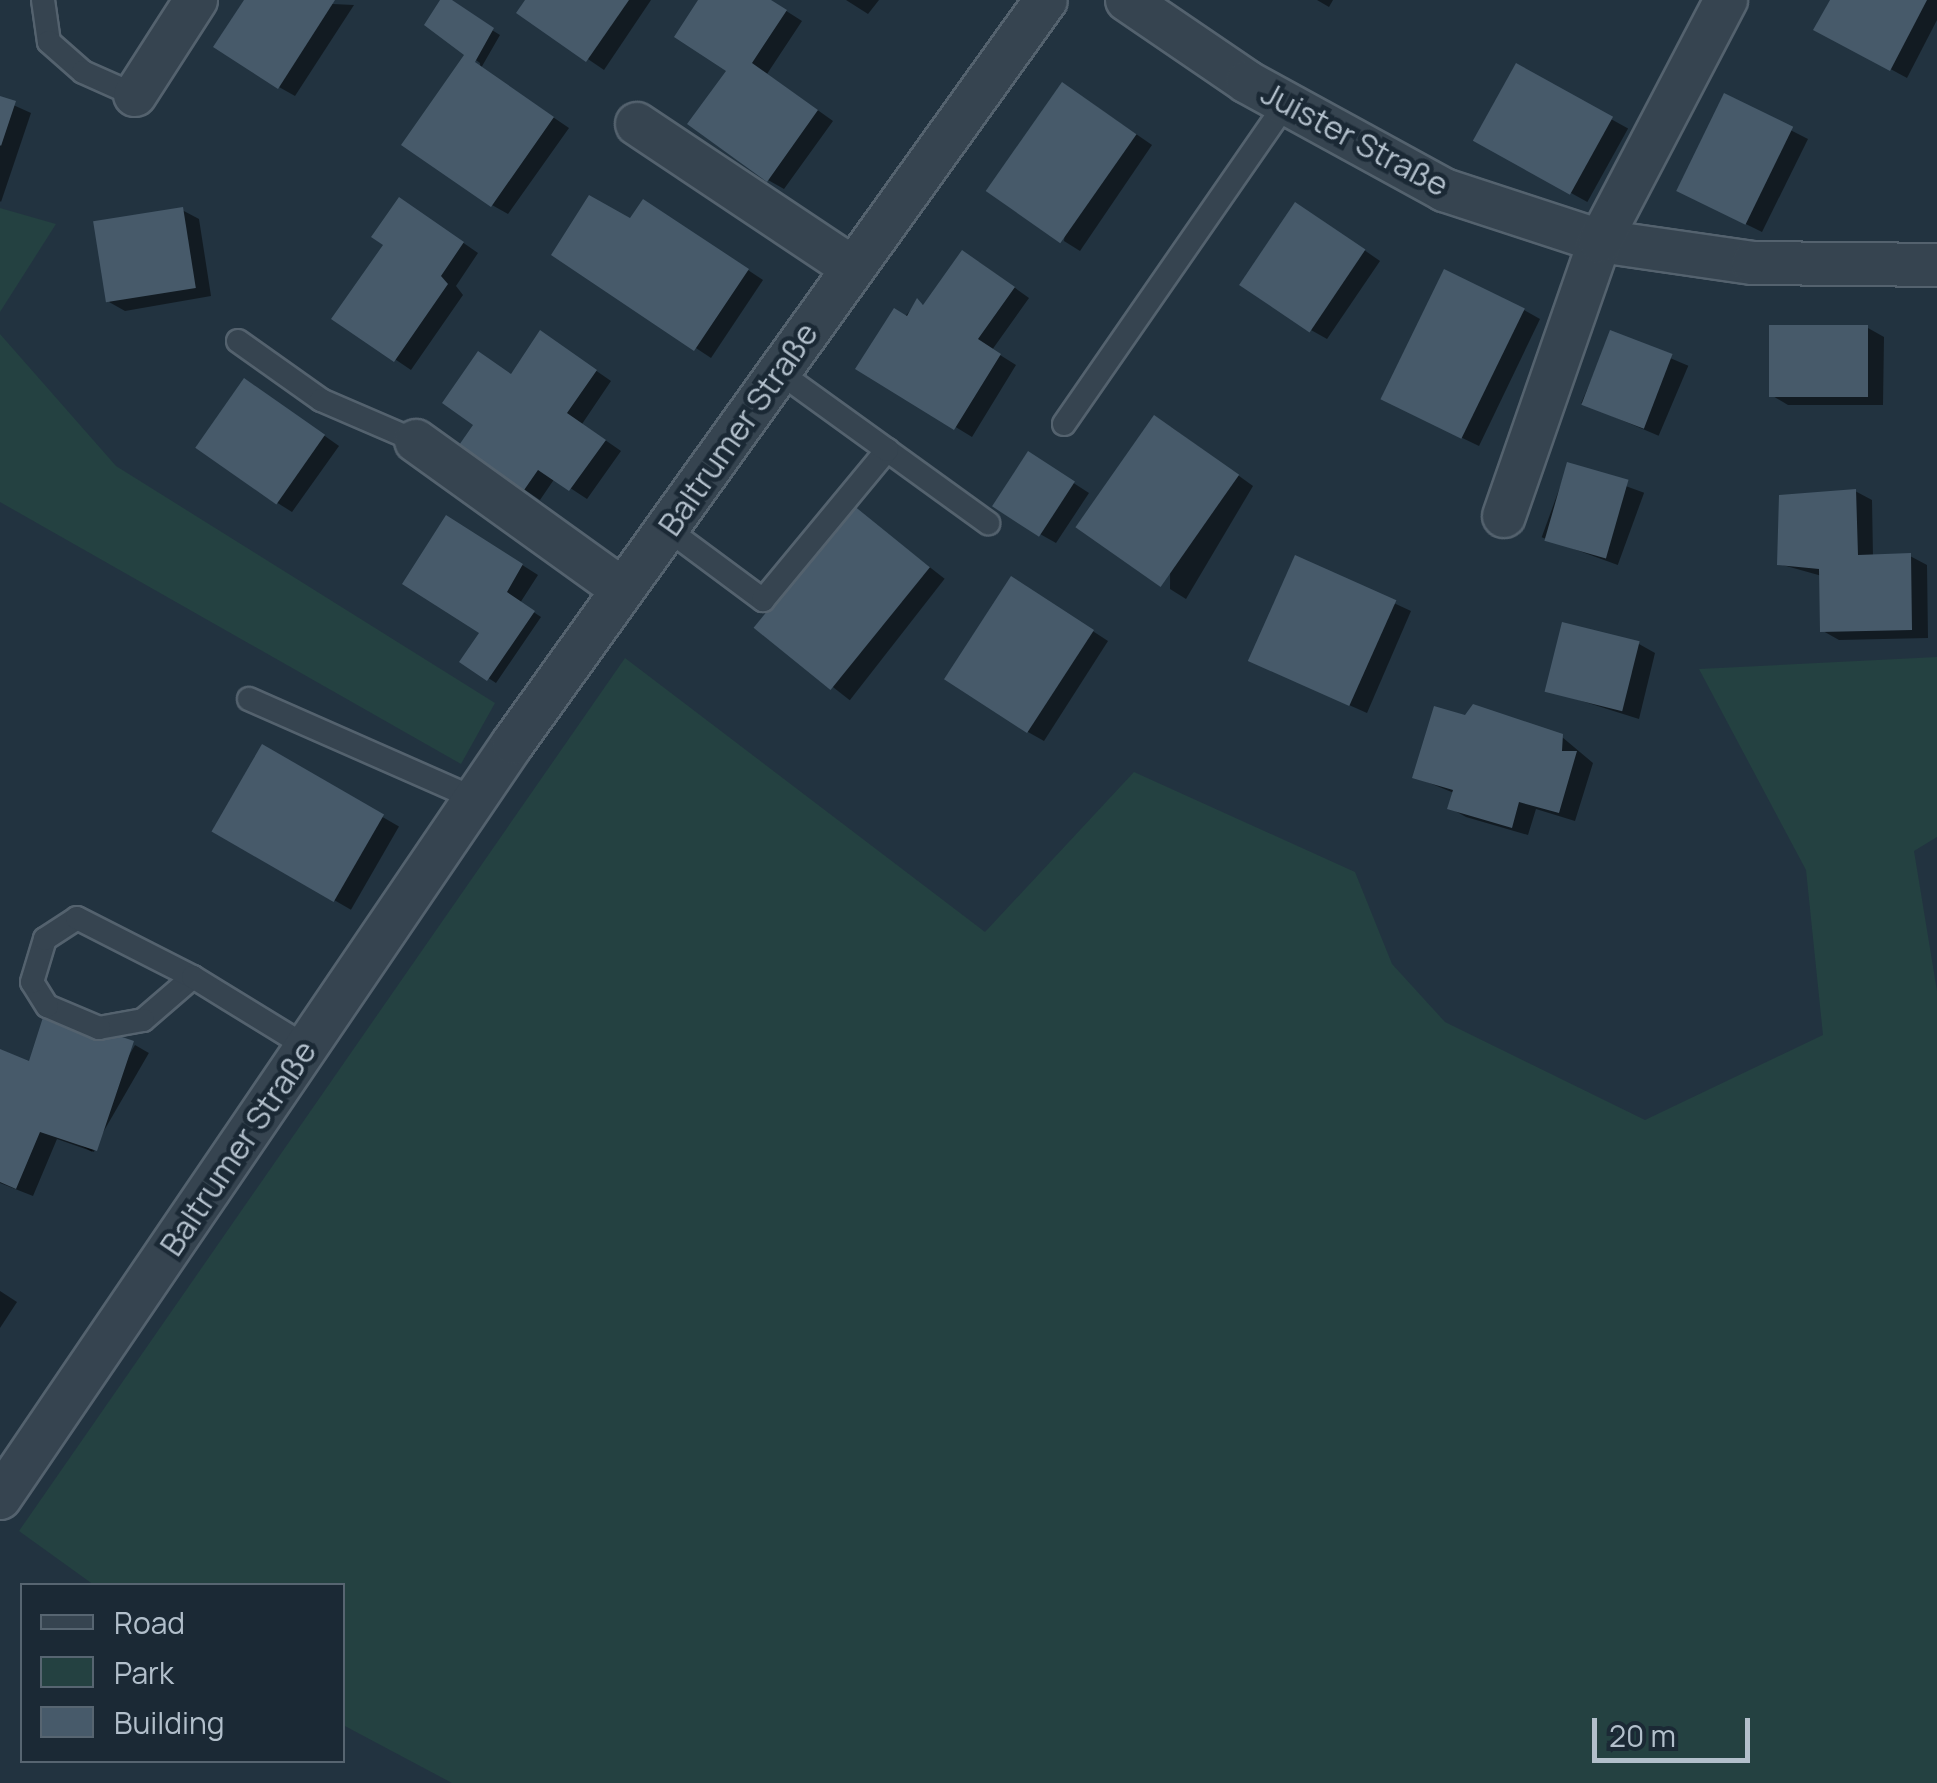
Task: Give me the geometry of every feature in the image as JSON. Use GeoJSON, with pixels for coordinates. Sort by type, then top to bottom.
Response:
{"type":"FeatureCollection","features":[{"type":"Feature","properties":{"kind":"street"},"geometry":{"type":"LineString","coordinates":[[135,95],[196,0]]}},
{"type":"Feature","properties":{"kind":"street","name":"Baltrumer Straße"},"geometry":{"type":"LineString","coordinates":[[4,1481],[622,589],[670,531],[850,266],[1046,0]]}},
{"type":"Feature","properties":{"kind":"street","name":"Juister Straße"},"geometry":{"type":"LineString","coordinates":[[1128,0],[1286,103],[1444,190],[1600,240],[1753,263],[1937,265]]}},
{"type":"Feature","properties":{"kind":"street"},"geometry":{"type":"LineString","coordinates":[[1504,516],[1600,240],[1726,0]]}},
{"type":"Feature","properties":{"kind":"street"},"geometry":{"type":"LineString","coordinates":[[637,124],[850,266]]}},
{"type":"Feature","properties":{"kind":"street"},"geometry":{"type":"LineString","coordinates":[[416,441],[622,589]]}},
{"type":"Feature","properties":{"kind":"lane"},"geometry":{"type":"LineString","coordinates":[[43,0],[49,42],[83,72],[135,95]]}},
{"type":"Feature","properties":{"kind":"lane"},"geometry":{"type":"LineString","coordinates":[[1064,424],[1286,103]]}},
{"type":"Feature","properties":{"kind":"lane"},"geometry":{"type":"LineString","coordinates":[[238,341],[321,400],[416,441]]}},
{"type":"Feature","properties":{"kind":"lane"},"geometry":{"type":"LineString","coordinates":[[779,372],[988,523]]}},
{"type":"Feature","properties":{"kind":"lane"},"geometry":{"type":"LineString","coordinates":[[670,531],[764,600],[887,450]]}},
{"type":"Feature","properties":{"kind":"lane"},"geometry":{"type":"LineString","coordinates":[[250,699],[476,799]]}},
{"type":"Feature","properties":{"kind":"lane"},"geometry":{"type":"LineString","coordinates":[[193,977],[144,1020],[99,1028],[47,1006],[32,982],[46,939],[77,918],[193,977],[307,1048]]}},
{"type":"Feature","properties":{"kind":"green space"},"geometry":{"type":"Polygon","coordinates":[[[0,208],[56,224],[0,312],[0,208]]]}},
{"type":"Feature","properties":{"kind":"green space"},"geometry":{"type":"Polygon","coordinates":[[[0,334],[116,466],[495,703],[461,764],[0,502],[0,334]]]}},
{"type":"Feature","properties":{"kind":"green space"},"geometry":{"type":"Polygon","coordinates":[[[1937,657],[1937,837],[1914,851],[1937,991],[1937,1783],[452,1783],[345,1726],[345,1583],[91,1583],[19,1531],[625,658],[985,932],[1134,772],[1355,872],[1392,964],[1445,1022],[1645,1120],[1823,1035],[1806,870],[1699,669],[1937,657]]]}},
{"type":"Feature","properties":{"kind":"building"},"geometry":{"type":"Polygon","coordinates":[[[244,0],[335,0],[278,89],[213,47],[244,0]]]}},
{"type":"Feature","properties":{"kind":"building"},"geometry":{"type":"Polygon","coordinates":[[[440,0],[452,0],[494,28],[475,62],[554,117],[491,207],[401,145],[464,55],[424,25],[440,0]]]}},
{"type":"Feature","properties":{"kind":"building"},"geometry":{"type":"Polygon","coordinates":[[[525,0],[629,0],[586,62],[516,13],[525,0]]]}},
{"type":"Feature","properties":{"kind":"building"},"geometry":{"type":"Polygon","coordinates":[[[698,0],[771,0],[787,10],[752,63],[818,110],[767,182],[687,124],[726,71],[674,37],[698,0]]]}},
{"type":"Feature","properties":{"kind":"building"},"geometry":{"type":"Polygon","coordinates":[[[1830,0],[1927,0],[1890,71],[1813,30],[1830,0]]]}},
{"type":"Feature","properties":{"kind":"building"},"geometry":{"type":"Polygon","coordinates":[[[1516,63],[1613,117],[1570,195],[1473,141],[1516,63]]]}},
{"type":"Feature","properties":{"kind":"building"},"geometry":{"type":"Polygon","coordinates":[[[1062,82],[1137,134],[1060,243],[986,191],[1062,82]]]}},
{"type":"Feature","properties":{"kind":"building"},"geometry":{"type":"Polygon","coordinates":[[[1724,93],[1793,127],[1745,225],[1676,191],[1724,93]]]}},
{"type":"Feature","properties":{"kind":"building"},"geometry":{"type":"Polygon","coordinates":[[[0,96],[16,101],[1,146],[0,145],[0,96]]]}},
{"type":"Feature","properties":{"kind":"building"},"geometry":{"type":"Polygon","coordinates":[[[589,195],[630,218],[643,199],[749,269],[694,351],[551,255],[589,195]]]}},
{"type":"Feature","properties":{"kind":"building"},"geometry":{"type":"Polygon","coordinates":[[[399,197],[464,242],[441,276],[448,284],[394,362],[331,319],[383,245],[371,237],[399,197]]]}},
{"type":"Feature","properties":{"kind":"building"},"geometry":{"type":"Polygon","coordinates":[[[1295,202],[1365,250],[1310,332],[1239,285],[1295,202]]]}},
{"type":"Feature","properties":{"kind":"building"},"geometry":{"type":"Polygon","coordinates":[[[183,207],[196,288],[106,302],[93,221],[183,207]]]}},
{"type":"Feature","properties":{"kind":"building"},"geometry":{"type":"Polygon","coordinates":[[[962,250],[1015,287],[978,339],[1001,354],[954,430],[855,369],[894,308],[907,316],[917,298],[923,305],[962,250]]]}},
{"type":"Feature","properties":{"kind":"building"},"geometry":{"type":"Polygon","coordinates":[[[1444,269],[1525,308],[1461,439],[1380,399],[1444,269]]]}},
{"type":"Feature","properties":{"kind":"building"},"geometry":{"type":"Polygon","coordinates":[[[1769,325],[1868,325],[1868,397],[1769,397],[1769,325]]]}},
{"type":"Feature","properties":{"kind":"building"},"geometry":{"type":"Polygon","coordinates":[[[540,330],[597,370],[567,413],[606,440],[569,491],[538,470],[522,493],[457,448],[473,425],[442,403],[478,351],[511,374],[540,330]]]}},
{"type":"Feature","properties":{"kind":"building"},"geometry":{"type":"Polygon","coordinates":[[[1610,330],[1673,354],[1644,429],[1581,405],[1610,330]]]}},
{"type":"Feature","properties":{"kind":"building"},"geometry":{"type":"Polygon","coordinates":[[[244,378],[325,435],[276,504],[195,448],[244,378]]]}},
{"type":"Feature","properties":{"kind":"building"},"geometry":{"type":"Polygon","coordinates":[[[1154,415],[1239,475],[1161,587],[1075,527],[1154,415]]]}},
{"type":"Feature","properties":{"kind":"building"},"geometry":{"type":"Polygon","coordinates":[[[1028,451],[1075,481],[1039,537],[992,506],[1028,451]]]}},
{"type":"Feature","properties":{"kind":"building"},"geometry":{"type":"Polygon","coordinates":[[[1567,462],[1629,480],[1606,558],[1544,541],[1567,462]]]}},
{"type":"Feature","properties":{"kind":"building"},"geometry":{"type":"Polygon","coordinates":[[[1856,489],[1858,555],[1911,553],[1912,630],[1820,632],[1819,569],[1777,565],[1779,495],[1856,489]]]}},
{"type":"Feature","properties":{"kind":"building"},"geometry":{"type":"Polygon","coordinates":[[[853,505],[930,567],[831,690],[754,628],[853,505]]]}},
{"type":"Feature","properties":{"kind":"building"},"geometry":{"type":"Polygon","coordinates":[[[446,515],[523,564],[507,592],[535,611],[487,681],[459,662],[479,633],[402,584],[446,515]]]}},
{"type":"Feature","properties":{"kind":"building"},"geometry":{"type":"Polygon","coordinates":[[[1295,555],[1396,600],[1349,706],[1248,661],[1295,555]]]}},
{"type":"Feature","properties":{"kind":"building"},"geometry":{"type":"Polygon","coordinates":[[[1011,576],[1094,630],[1027,733],[944,679],[1011,576]]]}},
{"type":"Feature","properties":{"kind":"building"},"geometry":{"type":"Polygon","coordinates":[[[1562,622],[1640,641],[1622,711],[1545,692],[1562,622]]]}},
{"type":"Feature","properties":{"kind":"building"},"geometry":{"type":"Polygon","coordinates":[[[1473,704],[1563,734],[1562,751],[1577,751],[1559,813],[1519,802],[1512,828],[1447,809],[1453,790],[1412,778],[1434,706],[1465,715],[1473,704]]]}},
{"type":"Feature","properties":{"kind":"building"},"geometry":{"type":"Polygon","coordinates":[[[262,744],[384,814],[334,902],[212,831],[262,744]]]}},
{"type":"Feature","properties":{"kind":"building"},"geometry":{"type":"Polygon","coordinates":[[[45,1011],[134,1041],[97,1151],[40,1132],[16,1189],[0,1182],[0,1049],[29,1061],[45,1011]]]}}]}
